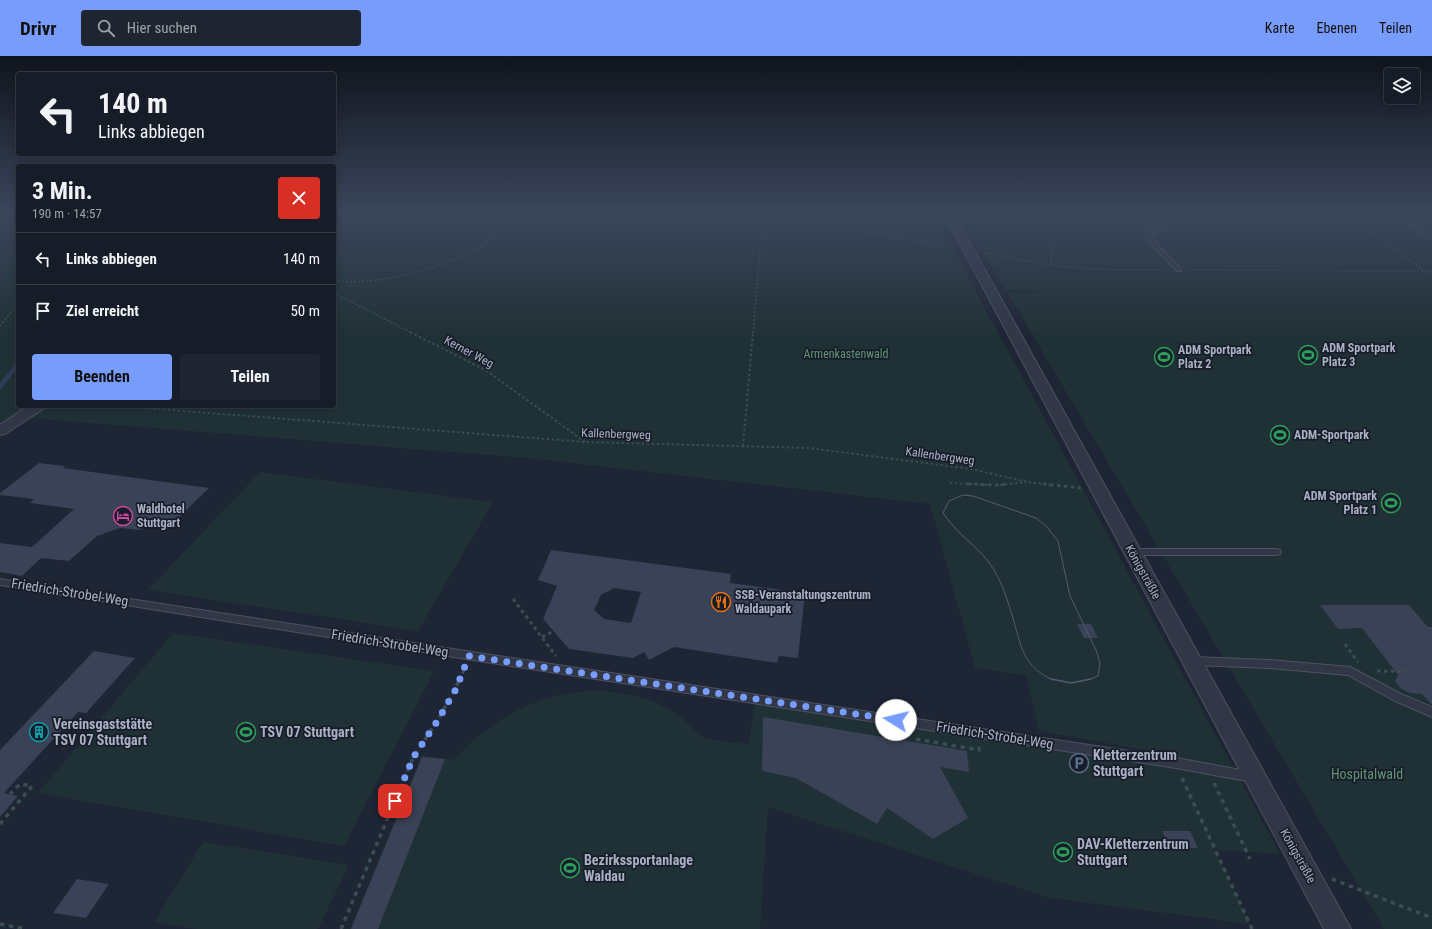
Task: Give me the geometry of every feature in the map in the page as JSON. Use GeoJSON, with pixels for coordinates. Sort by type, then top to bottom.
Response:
{"type":"FeatureCollection","features":[{"type":"Feature","properties":{"kind":"street","name":"Königsträßle"},"geometry":{"type":"LineString","coordinates":[[971,255],[1338,929]]}},
{"type":"Feature","properties":{"kind":"street"},"geometry":{"type":"LineString","coordinates":[[0,431],[35,408]]}},
{"type":"Feature","properties":{"kind":"lane"},"geometry":{"type":"LineString","coordinates":[[1164,255],[1179,270]]}},
{"type":"Feature","properties":{"kind":"lane"},"geometry":{"type":"LineString","coordinates":[[1132,552],[1277,552]]}},
{"type":"Feature","properties":{"kind":"lane","name":"Friedrich-Strobel-Weg"},"geometry":{"type":"LineString","coordinates":[[0,582],[469,656],[1176,762],[1255,777]]}},
{"type":"Feature","properties":{"kind":"lane"},"geometry":{"type":"LineString","coordinates":[[1192,661],[1270,664],[1350,671],[1397,697],[1432,712]]}},
{"type":"Feature","properties":{"kind":"path"},"geometry":{"type":"LineString","coordinates":[[336,281],[347,282],[396,278],[424,271],[464,255]]}},
{"type":"Feature","properties":{"kind":"path"},"geometry":{"type":"LineString","coordinates":[[744,446],[760,255]]}},
{"type":"Feature","properties":{"kind":"path"},"geometry":{"type":"LineString","coordinates":[[994,255],[1051,265],[1120,270],[1432,271]]}},
{"type":"Feature","properties":{"kind":"path"},"geometry":{"type":"LineString","coordinates":[[1051,255],[1051,265]]}},
{"type":"Feature","properties":{"kind":"path"},"geometry":{"type":"LineString","coordinates":[[1402,255],[1432,276]]}},
{"type":"Feature","properties":{"kind":"path","name":"Kerner Weg"},"geometry":{"type":"LineString","coordinates":[[336,294],[487,371],[585,442]]}},
{"type":"Feature","properties":{"kind":"path"},"geometry":{"type":"LineString","coordinates":[[0,326],[16,306]]}},
{"type":"Feature","properties":{"kind":"path","name":"Kallenbergweg"},"geometry":{"type":"LineString","coordinates":[[144,408],[585,442],[809,448],[971,469],[1028,482],[1098,490]]}},
{"type":"Feature","properties":{"kind":"path"},"geometry":{"type":"LineString","coordinates":[[950,483],[997,485],[1028,482]]}},
{"type":"Feature","properties":{"kind":"path"},"geometry":{"type":"LineString","coordinates":[[513,599],[550,650],[568,670]]}},
{"type":"Feature","properties":{"kind":"path"},"geometry":{"type":"LineString","coordinates":[[542,637],[554,631]]}},
{"type":"Feature","properties":{"kind":"path"},"geometry":{"type":"LineString","coordinates":[[1345,644],[1360,665]]}},
{"type":"Feature","properties":{"kind":"path"},"geometry":{"type":"LineString","coordinates":[[341,929],[413,758],[456,689],[469,656]]}},
{"type":"Feature","properties":{"kind":"path"},"geometry":{"type":"LineString","coordinates":[[1385,671],[1432,672]]}},
{"type":"Feature","properties":{"kind":"path"},"geometry":{"type":"LineString","coordinates":[[1176,762],[1194,805],[1252,929]]}},
{"type":"Feature","properties":{"kind":"path"},"geometry":{"type":"LineString","coordinates":[[1210,769],[1214,782],[1250,859]]}},
{"type":"Feature","properties":{"kind":"path"},"geometry":{"type":"LineString","coordinates":[[0,824],[32,786],[20,784],[10,794]]}},
{"type":"Feature","properties":{"kind":"path"},"geometry":{"type":"LineString","coordinates":[[1309,877],[1333,879],[1432,918]]}},
{"type":"Feature","properties":{"kind":"path"},"geometry":{"type":"LineString","coordinates":[[0,924],[25,929]]}},
{"type":"Feature","properties":{"kind":"green space","name":"Armenkastenwald"},"geometry":{"type":"Polygon","coordinates":[[[0,255],[16,255],[16,408],[336,408],[336,255],[956,255],[1280,854],[1217,850],[1213,844],[1250,924],[1050,898],[768,807],[760,929],[350,929],[422,755],[453,760],[474,740],[497,723],[521,709],[547,698],[574,692],[601,691],[630,695],[658,704],[675,713],[684,719],[701,736],[731,742],[749,744],[755,699],[1167,761],[1162,753],[1039,731],[1026,675],[975,668],[930,504],[527,458],[15,417],[0,427],[0,255]]]}},
{"type":"Feature","properties":{"kind":"green space","name":"ADM-Sportpark"},"geometry":{"type":"Polygon","coordinates":[[[984,255],[1432,255],[1432,929],[1384,929],[1007,292],[1038,294],[1038,291],[1006,290],[984,255]]]}},
{"type":"Feature","properties":{"kind":"green space"},"geometry":{"type":"Polygon","coordinates":[[[260,472],[493,502],[418,631],[148,590],[260,472]]]}},
{"type":"Feature","properties":{"kind":"green space","name":"TSV 07 Stuttgart"},"geometry":{"type":"Polygon","coordinates":[[[173,633],[434,671],[344,846],[38,793],[173,633]]]}},
{"type":"Feature","properties":{"kind":"green space"},"geometry":{"type":"Polygon","coordinates":[[[203,842],[349,865],[318,929],[197,929],[154,922],[203,842]]]}},
{"type":"Feature","properties":{"kind":"building","name":"Waldhotel Stuttgart"},"geometry":{"type":"Polygon","coordinates":[[[39,463],[65,466],[63,468],[209,488],[170,526],[148,524],[141,530],[120,528],[97,536],[69,561],[41,558],[22,576],[0,572],[0,543],[32,547],[74,509],[30,503],[34,499],[0,495],[0,493],[39,463]]]}},
{"type":"Feature","properties":{"kind":"building","name":"SSB-Veranstaltungszentrum Waldaupark"},"geometry":{"type":"Polygon","coordinates":[[[551,550],[731,574],[730,583],[805,593],[798,658],[779,656],[777,663],[674,647],[649,660],[644,652],[633,658],[569,649],[543,619],[557,586],[538,580],[551,550]],[[614,588],[601,595],[594,610],[604,619],[631,623],[641,592],[614,588]]]}},
{"type":"Feature","properties":{"kind":"building"},"geometry":{"type":"Polygon","coordinates":[[[1320,605],[1409,605],[1428,627],[1432,627],[1432,705],[1422,694],[1410,693],[1400,688],[1395,681],[1398,675],[1362,628],[1338,629],[1320,605]]]}},
{"type":"Feature","properties":{"kind":"building"},"geometry":{"type":"Polygon","coordinates":[[[1077,624],[1091,624],[1098,638],[1084,638],[1077,624]]]}},
{"type":"Feature","properties":{"kind":"building","name":"Vereinsgaststätte TSV 07 Stuttgart"},"geometry":{"type":"Polygon","coordinates":[[[94,651],[135,658],[86,713],[78,712],[4,793],[18,796],[0,817],[0,750],[94,651]]]}},
{"type":"Feature","properties":{"kind":"building"},"geometry":{"type":"Polygon","coordinates":[[[763,717],[967,751],[969,772],[940,767],[968,818],[933,839],[887,808],[877,824],[796,778],[762,771],[763,717]]]}},
{"type":"Feature","properties":{"kind":"building"},"geometry":{"type":"Polygon","coordinates":[[[422,757],[445,759],[378,929],[351,929],[422,757]]]}},
{"type":"Feature","properties":{"kind":"building"},"geometry":{"type":"Polygon","coordinates":[[[1162,831],[1190,831],[1198,848],[1170,848],[1162,831]]]}},
{"type":"Feature","properties":{"kind":"building"},"geometry":{"type":"Polygon","coordinates":[[[77,879],[109,884],[86,918],[53,913],[77,879]]]}},
{"type":"Feature","properties":{"kind":"waterway"},"geometry":{"type":"LineString","coordinates":[[0,387],[16,367]]}},
{"type":"Feature","properties":{"kind":"tram line"},"geometry":{"type":"LineString","coordinates":[[1051,679],[1035,669],[1025,655],[1005,594],[989,562],[955,528],[943,513],[949,501],[963,495],[973,496],[1036,518],[1046,526],[1058,541],[1070,596],[1096,650],[1100,663],[1098,676],[1090,679]]}},
{"type":"Feature","properties":{"kind":"tram line"},"geometry":{"type":"LineString","coordinates":[[1051,679],[1071,683],[1090,679]]}},
{"type":"Feature","properties":{"kind":"place","name":"ADM Sportpark Platz 3"},"geometry":{"type":"Point","coordinates":[1308,355]}},
{"type":"Feature","properties":{"kind":"place","name":"ADM Sportpark Platz 2"},"geometry":{"type":"Point","coordinates":[1164,357]}},
{"type":"Feature","properties":{"kind":"place","name":"ADM-Sportpark"},"geometry":{"type":"Point","coordinates":[1280,435]}},
{"type":"Feature","properties":{"kind":"place","name":"ADM Sportpark Platz 1"},"geometry":{"type":"Point","coordinates":[1391,503]}},
{"type":"Feature","properties":{"kind":"place","name":"Waldhotel Stuttgart"},"geometry":{"type":"Point","coordinates":[123,516]}},
{"type":"Feature","properties":{"kind":"place","name":"SSB-Veranstaltungszentrum Waldaupark"},"geometry":{"type":"Point","coordinates":[721,602]}},
{"type":"Feature","properties":{"kind":"place","name":"Vereinsgaststätte TSV 07 Stuttgart"},"geometry":{"type":"Point","coordinates":[39,732]}},
{"type":"Feature","properties":{"kind":"place","name":"TSV 07 Stuttgart"},"geometry":{"type":"Point","coordinates":[246,732]}},
{"type":"Feature","properties":{"kind":"place","name":"Kletterzentrum Stuttgart"},"geometry":{"type":"Point","coordinates":[1079,763]}},
{"type":"Feature","properties":{"kind":"place","name":"DAV-Kletterzentrum Stuttgart"},"geometry":{"type":"Point","coordinates":[1063,852]}},
{"type":"Feature","properties":{"kind":"place","name":"Bezirkssportanlage Waldau"},"geometry":{"type":"Point","coordinates":[570,868]}},
{"type":"Feature","properties":{"kind":"route"},"geometry":{"type":"LineString","coordinates":[[395,801],[413,758],[456,689],[469,656],[896,720]]}},
{"type":"Feature","properties":{"kind":"park label","name":"Hospitalwald"},"geometry":{"type":"Point","coordinates":[1367,774]}}]}
